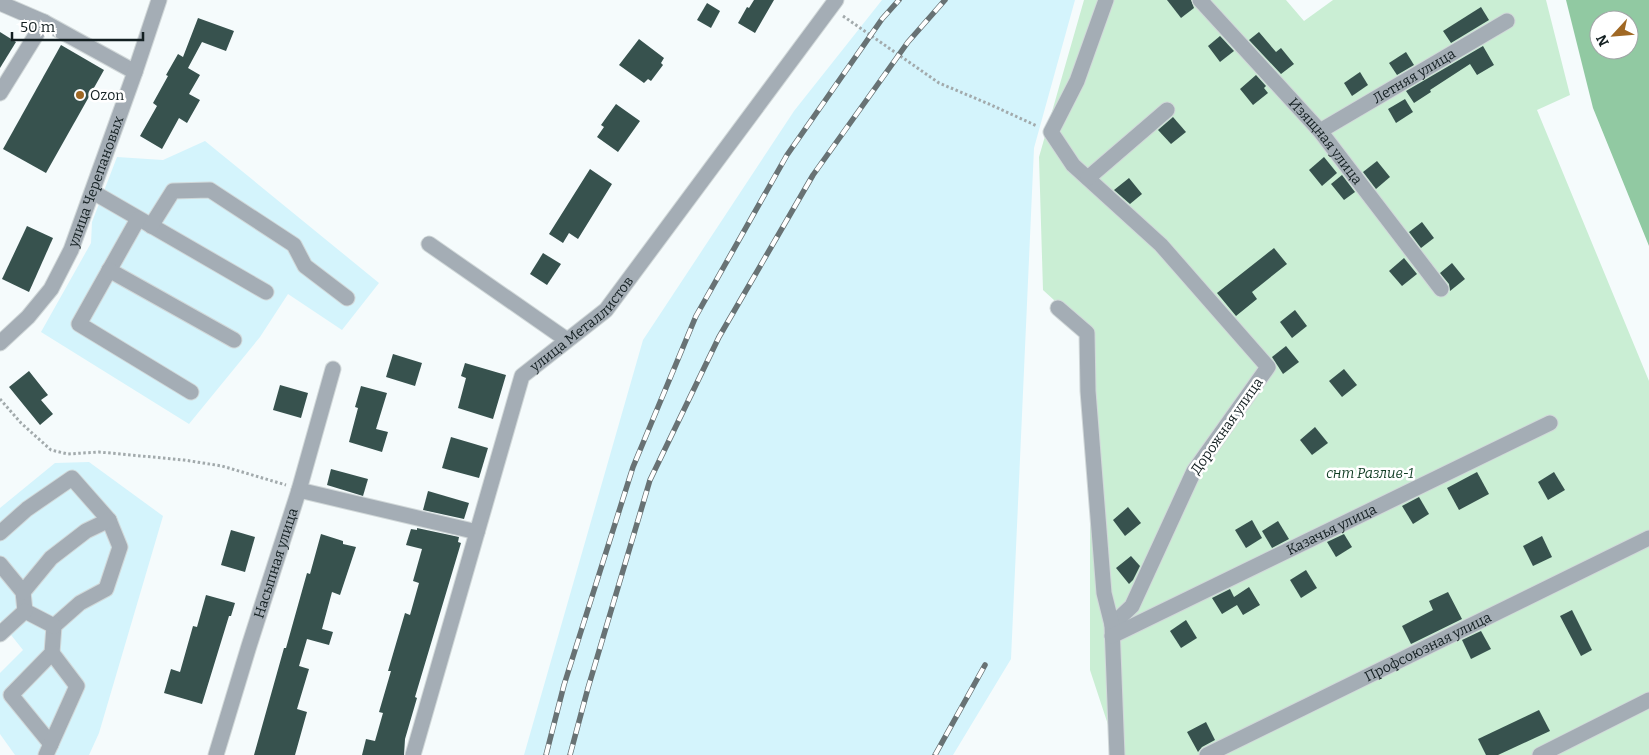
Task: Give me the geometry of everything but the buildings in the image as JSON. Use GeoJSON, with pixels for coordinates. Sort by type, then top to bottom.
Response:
{"type":"FeatureCollection","features":[{"type":"Feature","properties":{"kind":"street","name":"улица Черепановых"},"geometry":{"type":"LineString","coordinates":[[0,343],[28,317],[51,289],[71,250],[159,0]]}},
{"type":"Feature","properties":{"kind":"street"},"geometry":{"type":"LineString","coordinates":[[1051,132],[1077,82],[1106,0]]}},
{"type":"Feature","properties":{"kind":"street","name":"Изящная улица"},"geometry":{"type":"LineString","coordinates":[[1200,0],[1320,131],[1441,288]]}},
{"type":"Feature","properties":{"kind":"street"},"geometry":{"type":"LineString","coordinates":[[0,3],[44,22],[135,72]]}},
{"type":"Feature","properties":{"kind":"street","name":"улица Металлистов"},"geometry":{"type":"LineString","coordinates":[[413,755],[522,376],[606,310],[833,4]]}},
{"type":"Feature","properties":{"kind":"street","name":"Летняя улица"},"geometry":{"type":"LineString","coordinates":[[1320,131],[1507,21]]}},
{"type":"Feature","properties":{"kind":"street"},"geometry":{"type":"LineString","coordinates":[[0,93],[44,22]]}},
{"type":"Feature","properties":{"kind":"street"},"geometry":{"type":"LineString","coordinates":[[1088,178],[1168,110]]}},
{"type":"Feature","properties":{"kind":"street","name":"Дорожная улица"},"geometry":{"type":"LineString","coordinates":[[1051,132],[1073,165],[1162,246],[1268,367],[1194,471],[1132,606],[1112,631]]}},
{"type":"Feature","properties":{"kind":"street"},"geometry":{"type":"LineString","coordinates":[[191,392],[79,324],[109,270],[144,223],[173,191],[210,190],[294,245],[305,266],[347,298]]}},
{"type":"Feature","properties":{"kind":"street"},"geometry":{"type":"LineString","coordinates":[[93,192],[266,292]]}},
{"type":"Feature","properties":{"kind":"street"},"geometry":{"type":"LineString","coordinates":[[429,244],[567,340]]}},
{"type":"Feature","properties":{"kind":"street"},"geometry":{"type":"LineString","coordinates":[[109,270],[234,340]]}},
{"type":"Feature","properties":{"kind":"street"},"geometry":{"type":"LineString","coordinates":[[1058,308],[1086,333],[1088,391],[1104,593],[1112,631],[1117,755]]}},
{"type":"Feature","properties":{"kind":"street","name":"Насыпная улица"},"geometry":{"type":"LineString","coordinates":[[216,755],[299,490],[333,369]]}},
{"type":"Feature","properties":{"kind":"street","name":"Казачья улица"},"geometry":{"type":"LineString","coordinates":[[1112,631],[1550,423]]}},
{"type":"Feature","properties":{"kind":"street"},"geometry":{"type":"LineString","coordinates":[[0,534],[27,509],[72,478],[109,520],[120,547],[106,589],[80,604],[54,626],[52,654],[11,694],[48,750]]}},
{"type":"Feature","properties":{"kind":"street"},"geometry":{"type":"LineString","coordinates":[[299,490],[477,532]]}},
{"type":"Feature","properties":{"kind":"street"},"geometry":{"type":"LineString","coordinates":[[23,592],[51,558],[86,531],[109,520]]}},
{"type":"Feature","properties":{"kind":"street","name":"Профсоюзная улица"},"geometry":{"type":"LineString","coordinates":[[1207,755],[1649,538]]}},
{"type":"Feature","properties":{"kind":"street"},"geometry":{"type":"LineString","coordinates":[[0,564],[23,592],[25,611]]}},
{"type":"Feature","properties":{"kind":"street"},"geometry":{"type":"LineString","coordinates":[[25,611],[54,626]]}},
{"type":"Feature","properties":{"kind":"street"},"geometry":{"type":"LineString","coordinates":[[2,632],[25,611]]}},
{"type":"Feature","properties":{"kind":"street"},"geometry":{"type":"LineString","coordinates":[[48,750],[77,686],[52,654]]}},
{"type":"Feature","properties":{"kind":"street"},"geometry":{"type":"LineString","coordinates":[[1540,755],[1649,700]]}},
{"type":"Feature","properties":{"kind":"path"},"geometry":{"type":"LineString","coordinates":[[833,4],[939,83],[1051,132]]}},
{"type":"Feature","properties":{"kind":"path"},"geometry":{"type":"LineString","coordinates":[[0,399],[51,450],[68,454],[99,452],[184,460],[237,470],[299,490]]}},
{"type":"Feature","properties":{"kind":"shaded area"},"geometry":{"type":"Polygon","coordinates":[[[882,0],[1075,0],[1034,148],[1011,659],[953,755],[524,755],[643,340],[794,111],[882,0]]]}},
{"type":"Feature","properties":{"kind":"shaded area"},"geometry":{"type":"Polygon","coordinates":[[[205,141],[379,283],[342,330],[288,294],[260,337],[189,424],[41,332],[91,243],[92,222],[117,157],[163,160],[205,141]]]}},
{"type":"Feature","properties":{"kind":"shaded area"},"geometry":{"type":"Polygon","coordinates":[[[89,462],[163,516],[99,733],[89,755],[15,755],[0,734],[0,673],[23,650],[0,621],[0,508],[55,463],[89,462]]]}},
{"type":"Feature","properties":{"kind":"green space","name":"снт Разлив-1"},"geometry":{"type":"Polygon","coordinates":[[[1084,0],[1286,0],[1304,21],[1333,0],[1546,0],[1570,95],[1537,110],[1649,381],[1649,755],[1118,755],[1090,670],[1090,333],[1043,290],[1039,157],[1084,0]]]}},
{"type":"Feature","properties":{"kind":"green space"},"geometry":{"type":"Polygon","coordinates":[[[1566,0],[1649,0],[1649,246],[1593,108],[1566,0]]]}},
{"type":"Feature","properties":{"kind":"railway"},"geometry":{"type":"LineString","coordinates":[[546,755],[564,685],[633,467],[696,316],[787,155],[882,19],[899,0]]}},
{"type":"Feature","properties":{"kind":"railway"},"geometry":{"type":"LineString","coordinates":[[570,755],[650,480],[719,337],[813,175],[908,42],[945,0]]}},
{"type":"Feature","properties":{"kind":"railway"},"geometry":{"type":"LineString","coordinates":[[935,755],[985,665]]}},
{"type":"Feature","properties":{"kind":"place","name":"Ozon"},"geometry":{"type":"Point","coordinates":[80,95]}}]}
